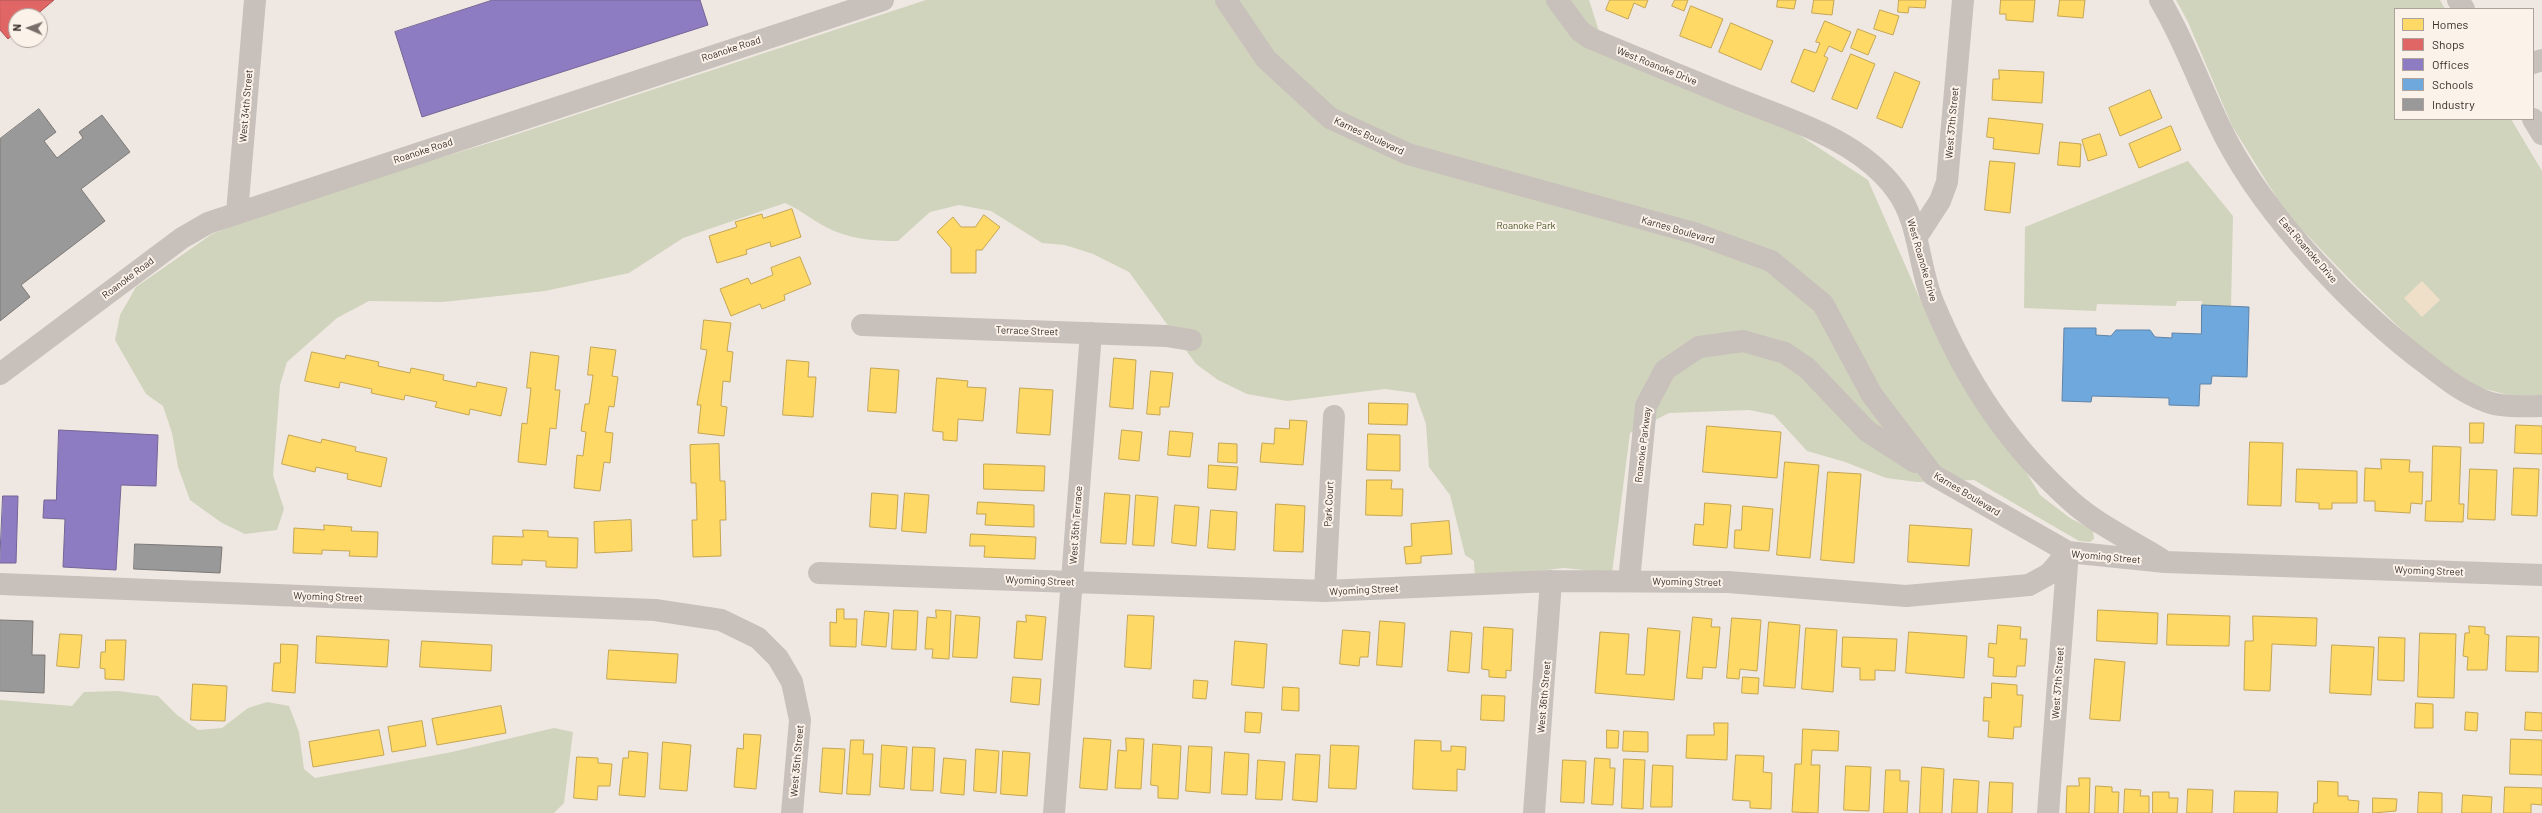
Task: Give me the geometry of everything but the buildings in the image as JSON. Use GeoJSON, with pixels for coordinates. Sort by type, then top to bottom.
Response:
{"type":"FeatureCollection","features":[{"type":"Feature","properties":{"kind":"street","name":"West 34th Street"},"geometry":{"type":"LineString","coordinates":[[238,213],[255,0]]}},
{"type":"Feature","properties":{"kind":"street","name":"Roanoke Road"},"geometry":{"type":"LineString","coordinates":[[0,374],[182,238],[208,223],[883,0]]}},
{"type":"Feature","properties":{"kind":"street","name":"Karnes Boulevard"},"geometry":{"type":"LineString","coordinates":[[1226,0],[1266,59],[1330,118],[1408,154],[1694,233],[1771,261],[1823,304],[1872,395],[1933,475],[2068,552]]}},
{"type":"Feature","properties":{"kind":"street","name":"West Roanoke Drive"},"geometry":{"type":"LineString","coordinates":[[1557,0],[1580,31],[1590,38],[1809,128],[1856,152],[1896,190],[1908,213],[1932,299],[1946,333],[1983,400],[2010,439],[2073,503],[2165,562]]}},
{"type":"Feature","properties":{"kind":"street","name":"West 37th Street"},"geometry":{"type":"LineString","coordinates":[[1916,238],[1940,201],[1947,182],[1962,0]]}},
{"type":"Feature","properties":{"kind":"street","name":"East Roanoke Drive"},"geometry":{"type":"LineString","coordinates":[[2160,0],[2225,138],[2267,202],[2310,255],[2395,341],[2464,392],[2487,402],[2507,406],[2542,406]]}},
{"type":"Feature","properties":{"kind":"street"},"geometry":{"type":"LineString","coordinates":[[2534,120],[2542,134]]}},
{"type":"Feature","properties":{"kind":"street","name":"Terrace Street"},"geometry":{"type":"LineString","coordinates":[[862,325],[1166,336],[1191,340]]}},
{"type":"Feature","properties":{"kind":"street","name":"West 35th Terrace"},"geometry":{"type":"LineString","coordinates":[[1054,813],[1091,333]]}},
{"type":"Feature","properties":{"kind":"street","name":"Roanoke Parkway"},"geometry":{"type":"LineString","coordinates":[[1629,581],[1646,406],[1665,370],[1699,347],[1743,341],[1785,353],[1807,368],[1867,431],[1933,475]]}},
{"type":"Feature","properties":{"kind":"street","name":"Park Court"},"geometry":{"type":"LineString","coordinates":[[1325,591],[1334,416]]}},
{"type":"Feature","properties":{"kind":"street","name":"West 37th Street"},"geometry":{"type":"LineString","coordinates":[[2048,813],[2068,552]]}},
{"type":"Feature","properties":{"kind":"street","name":"Wyoming Street"},"geometry":{"type":"LineString","coordinates":[[819,573],[1325,591],[1551,581],[1728,582],[1906,596],[2029,585],[2049,574],[2068,552],[2165,562],[2542,575]]}},
{"type":"Feature","properties":{"kind":"street","name":"West 36th Street"},"geometry":{"type":"LineString","coordinates":[[1534,813],[1551,581]]}},
{"type":"Feature","properties":{"kind":"street","name":"Wyoming Street"},"geometry":{"type":"LineString","coordinates":[[0,584],[655,610]]}},
{"type":"Feature","properties":{"kind":"street","name":"West 35th Street"},"geometry":{"type":"LineString","coordinates":[[655,610],[722,620],[758,638],[778,658],[792,682],[800,720],[792,813]]}},
{"type":"Feature","properties":{"kind":"green space","name":"Roanoke Park"},"geometry":{"type":"Polygon","coordinates":[[[926,0],[1589,0],[1605,50],[1787,127],[1868,180],[1937,338],[1983,400],[2040,495],[2070,518],[2093,530],[2094,539],[2090,542],[2079,541],[1974,480],[1917,482],[1886,478],[1845,462],[1807,451],[1774,415],[1749,410],[1669,413],[1630,433],[1612,573],[1564,568],[1475,578],[1474,561],[1465,555],[1450,495],[1429,467],[1426,424],[1415,393],[1385,389],[1287,401],[1247,394],[1218,380],[1196,364],[1129,272],[1093,254],[1065,245],[1042,243],[991,211],[959,205],[930,212],[898,241],[870,240],[842,234],[824,226],[796,208],[785,203],[683,238],[629,273],[545,291],[443,302],[369,301],[337,318],[287,362],[280,385],[273,475],[284,509],[277,530],[245,534],[222,523],[190,500],[178,467],[172,433],[163,406],[146,394],[115,340],[120,315],[136,287],[212,234],[298,201],[502,139],[926,0]]]}},
{"type":"Feature","properties":{"kind":"green space"},"geometry":{"type":"Polygon","coordinates":[[[2176,0],[2440,0],[2444,8],[2394,8],[2394,120],[2512,120],[2542,171],[2542,396],[2508,395],[2474,386],[2428,355],[2354,284],[2286,213],[2232,126],[2188,22],[2176,0]]]}},
{"type":"Feature","properties":{"kind":"green space"},"geometry":{"type":"Polygon","coordinates":[[[2188,161],[2233,216],[2231,306],[2202,305],[2202,301],[2177,301],[2176,306],[2097,304],[2096,311],[2024,308],[2025,227],[2188,161]]]}},
{"type":"Feature","properties":{"kind":"green space"},"geometry":{"type":"Polygon","coordinates":[[[118,691],[158,696],[177,715],[198,730],[222,728],[248,708],[267,702],[289,706],[299,732],[304,769],[315,778],[452,752],[554,728],[573,732],[564,803],[554,813],[0,813],[0,700],[72,706],[84,692],[118,691]]]}},
{"type":"Feature","properties":{"kind":"sand"},"geometry":{"type":"Polygon","coordinates":[[[2422,281],[2440,300],[2422,317],[2404,298],[2422,281]]]}}]}
